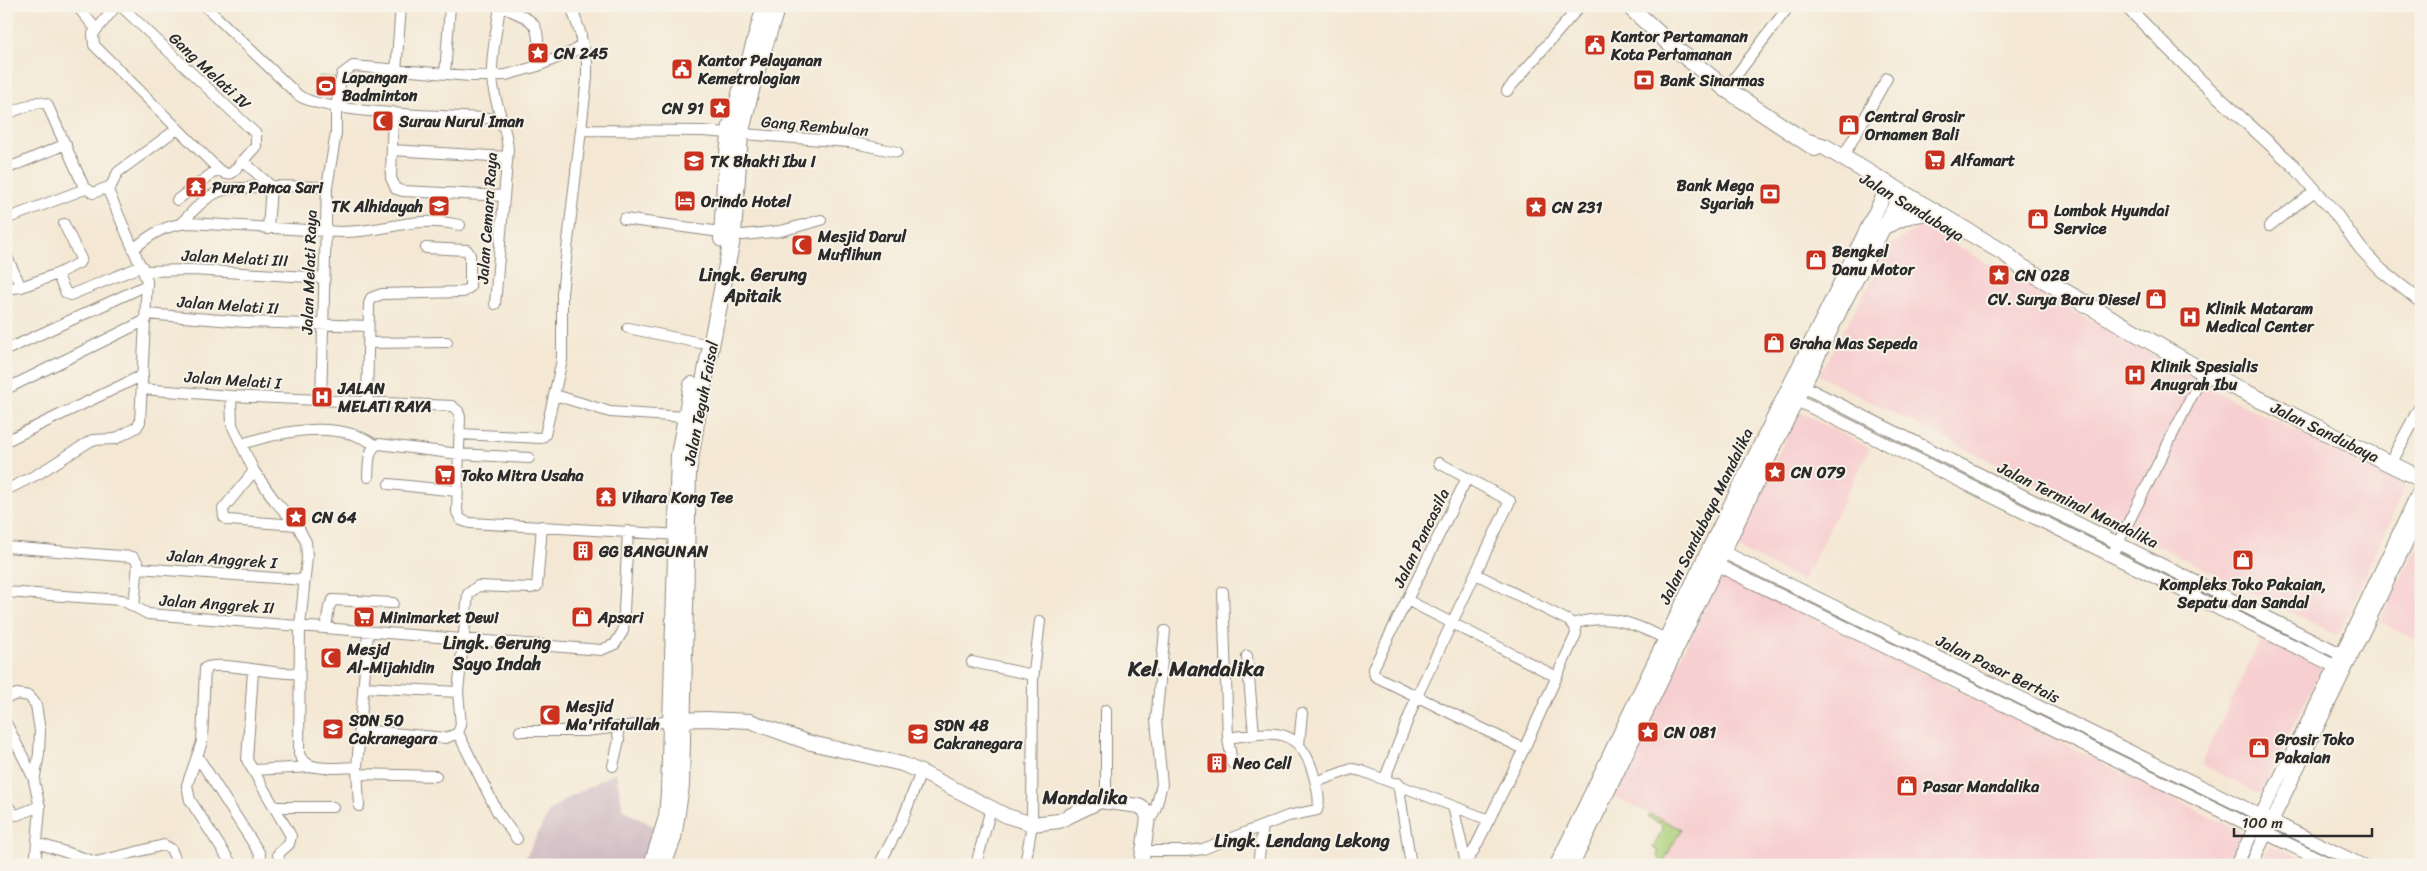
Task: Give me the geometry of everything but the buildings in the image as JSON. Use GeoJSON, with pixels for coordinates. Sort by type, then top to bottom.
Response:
{"type":"FeatureCollection","features":[{"type":"Feature","properties":{"kind":"highway","name":"Jalan Teguh Faisal"},"geometry":{"type":"LineString","coordinates":[[735,134],[736,104],[765,6]]}},
{"type":"Feature","properties":{"kind":"highway","name":"Jalan Teguh Faisal"},"geometry":{"type":"LineString","coordinates":[[681,535],[688,472],[728,234],[724,182],[735,134],[777,6]]}},
{"type":"Feature","properties":{"kind":"highway","name":"Jalan Sandubaya"},"geometry":{"type":"LineString","coordinates":[[1629,6],[1672,46],[1726,89],[1808,142],[1821,153],[2006,254],[2020,266],[2204,372],[2421,480]]}},
{"type":"Feature","properties":{"kind":"highway","name":"Jalan Sandubaya"},"geometry":{"type":"LineString","coordinates":[[1808,142],[1825,147],[1843,157],[1922,213],[2002,260],[2020,266]]}},
{"type":"Feature","properties":{"kind":"highway"},"geometry":{"type":"LineString","coordinates":[[1884,226],[1896,220],[1922,213]]}},
{"type":"Feature","properties":{"kind":"highway","name":"Jalan Teguh Faisal"},"geometry":{"type":"LineString","coordinates":[[663,865],[673,838],[679,812],[677,720],[681,535],[679,455],[700,343],[728,234]]}},
{"type":"Feature","properties":{"kind":"highway","name":"Jalan Teguh Faisal"},"geometry":{"type":"LineString","coordinates":[[652,865],[667,817],[677,720]]}},
{"type":"Feature","properties":{"kind":"main road"},"geometry":{"type":"LineString","coordinates":[[1797,384],[1884,226],[1894,192]]}},
{"type":"Feature","properties":{"kind":"main road","name":"Jalan Sandubaya Mandalika"},"geometry":{"type":"LineString","coordinates":[[1557,865],[1606,781],[1666,639],[1710,562],[1894,192]]}},
{"type":"Feature","properties":{"kind":"main road"},"geometry":{"type":"LineString","coordinates":[[1572,865],[1606,781],[1710,562]]}},
{"type":"Feature","properties":{"kind":"main road"},"geometry":{"type":"LineString","coordinates":[[677,720],[757,722],[802,741],[892,761],[921,772],[1014,819],[1032,824],[1059,821],[1092,803],[1106,800],[1142,808],[1147,813],[1148,822],[1142,858]]}},
{"type":"Feature","properties":{"kind":"street"},"geometry":{"type":"LineString","coordinates":[[77,6],[96,29]]}},
{"type":"Feature","properties":{"kind":"street"},"geometry":{"type":"LineString","coordinates":[[116,6],[96,29],[92,41],[218,169],[177,200]]}},
{"type":"Feature","properties":{"kind":"street"},"geometry":{"type":"LineString","coordinates":[[205,6],[298,96],[311,102],[336,107],[502,119]]}},
{"type":"Feature","properties":{"kind":"street"},"geometry":{"type":"LineString","coordinates":[[401,6],[396,71],[492,76],[514,74],[576,50],[582,41]]}},
{"type":"Feature","properties":{"kind":"street"},"geometry":{"type":"LineString","coordinates":[[445,74],[450,6]]}},
{"type":"Feature","properties":{"kind":"street"},"geometry":{"type":"LineString","coordinates":[[500,6],[528,18],[535,24],[538,33],[538,66]]}},
{"type":"Feature","properties":{"kind":"street","name":"Jalan Cemara Raya"},"geometry":{"type":"LineString","coordinates":[[495,304],[507,157],[506,133],[492,76],[500,6]]}},
{"type":"Feature","properties":{"kind":"street"},"geometry":{"type":"LineString","coordinates":[[460,434],[542,438],[547,429],[562,360],[562,293],[587,71],[582,41],[571,6]]}},
{"type":"Feature","properties":{"kind":"street"},"geometry":{"type":"LineString","coordinates":[[1507,91],[1580,6]]}},
{"type":"Feature","properties":{"kind":"street"},"geometry":{"type":"LineString","coordinates":[[1726,89],[1789,6]]}},
{"type":"Feature","properties":{"kind":"street"},"geometry":{"type":"LineString","coordinates":[[2126,6],[2202,82],[2258,131],[2316,190],[2361,249],[2381,270],[2421,302]]}},
{"type":"Feature","properties":{"kind":"street","name":"Gang Melati IV"},"geometry":{"type":"LineString","coordinates":[[122,7],[255,133],[256,144],[243,161],[229,174],[218,169]]}},
{"type":"Feature","properties":{"kind":"street","name":"Jalan Melati Raya"},"geometry":{"type":"LineString","coordinates":[[321,401],[327,187],[336,133],[336,107],[342,74],[349,67],[358,66],[396,71]]}},
{"type":"Feature","properties":{"kind":"street"},"geometry":{"type":"LineString","coordinates":[[1843,157],[1887,78]]}},
{"type":"Feature","properties":{"kind":"street"},"geometry":{"type":"LineString","coordinates":[[8,113],[38,102],[46,103],[50,107],[85,189],[95,194],[112,185],[120,170],[177,129]]}},
{"type":"Feature","properties":{"kind":"street"},"geometry":{"type":"LineString","coordinates":[[393,112],[391,182],[400,190],[504,196]]}},
{"type":"Feature","properties":{"kind":"street","name":"Gang Rembulan"},"geometry":{"type":"LineString","coordinates":[[580,130],[702,131],[849,142],[896,152]]}},
{"type":"Feature","properties":{"kind":"street"},"geometry":{"type":"LineString","coordinates":[[6,169],[66,144]]}},
{"type":"Feature","properties":{"kind":"street"},"geometry":{"type":"LineString","coordinates":[[392,150],[507,157]]}},
{"type":"Feature","properties":{"kind":"street"},"geometry":{"type":"LineString","coordinates":[[243,161],[269,184],[268,229]]}},
{"type":"Feature","properties":{"kind":"street"},"geometry":{"type":"LineString","coordinates":[[180,224],[209,196],[224,190],[257,188],[269,184],[327,187]]}},
{"type":"Feature","properties":{"kind":"street"},"geometry":{"type":"LineString","coordinates":[[6,490],[38,474],[92,440],[113,440],[136,427],[141,419],[147,285],[143,268],[108,188]]}},
{"type":"Feature","properties":{"kind":"street"},"geometry":{"type":"LineString","coordinates":[[6,219],[85,189]]}},
{"type":"Feature","properties":{"kind":"street"},"geometry":{"type":"LineString","coordinates":[[2269,226],[2316,190]]}},
{"type":"Feature","properties":{"kind":"street"},"geometry":{"type":"LineString","coordinates":[[624,219],[728,234],[767,233],[821,220]]}},
{"type":"Feature","properties":{"kind":"street"},"geometry":{"type":"LineString","coordinates":[[134,248],[154,232],[167,226],[180,224],[325,232],[364,231],[417,221],[460,225]]}},
{"type":"Feature","properties":{"kind":"street"},"geometry":{"type":"LineString","coordinates":[[6,289],[22,287],[57,274],[79,263],[82,258],[64,224]]}},
{"type":"Feature","properties":{"kind":"street"},"geometry":{"type":"LineString","coordinates":[[367,402],[369,302],[374,295],[468,290],[471,284],[470,254],[467,250],[426,248]]}},
{"type":"Feature","properties":{"kind":"street"},"geometry":{"type":"LineString","coordinates":[[6,255],[22,287]]}},
{"type":"Feature","properties":{"kind":"street"},"geometry":{"type":"LineString","coordinates":[[57,274],[66,293],[70,295],[143,268]]}},
{"type":"Feature","properties":{"kind":"street","name":"Jalan Melati III"},"geometry":{"type":"LineString","coordinates":[[143,268],[324,278]]}},
{"type":"Feature","properties":{"kind":"street"},"geometry":{"type":"LineString","coordinates":[[6,350],[147,285]]}},
{"type":"Feature","properties":{"kind":"street"},"geometry":{"type":"LineString","coordinates":[[6,389],[146,317]]}},
{"type":"Feature","properties":{"kind":"street","name":"Jalan Melati II"},"geometry":{"type":"LineString","coordinates":[[146,317],[322,326],[368,326]]}},
{"type":"Feature","properties":{"kind":"street"},"geometry":{"type":"LineString","coordinates":[[628,328],[700,343]]}},
{"type":"Feature","properties":{"kind":"street"},"geometry":{"type":"LineString","coordinates":[[369,343],[447,342]]}},
{"type":"Feature","properties":{"kind":"street"},"geometry":{"type":"LineString","coordinates":[[2112,555],[2204,372]]}},
{"type":"Feature","properties":{"kind":"street"},"geometry":{"type":"LineString","coordinates":[[6,441],[143,374]]}},
{"type":"Feature","properties":{"kind":"street","name":"Jalan Terminal Mandalika"},"geometry":{"type":"LineString","coordinates":[[1797,384],[2346,656]]}},
{"type":"Feature","properties":{"kind":"street","name":"Jalan Melati I"},"geometry":{"type":"LineString","coordinates":[[142,389],[321,401],[452,406],[458,411],[460,416],[457,512],[465,522],[681,535]]}},
{"type":"Feature","properties":{"kind":"street"},"geometry":{"type":"LineString","coordinates":[[555,395],[610,412],[685,417]]}},
{"type":"Feature","properties":{"kind":"street"},"geometry":{"type":"LineString","coordinates":[[231,396],[232,425],[254,471],[297,526],[306,542],[307,557],[300,626],[298,751],[304,762],[315,767]]}},
{"type":"Feature","properties":{"kind":"street"},"geometry":{"type":"LineString","coordinates":[[1791,397],[1888,447],[2112,555],[2339,669]]}},
{"type":"Feature","properties":{"kind":"street"},"geometry":{"type":"LineString","coordinates":[[2390,464],[2421,406]]}},
{"type":"Feature","properties":{"kind":"street"},"geometry":{"type":"LineString","coordinates":[[242,444],[282,433],[309,431],[363,438],[375,446]]}},
{"type":"Feature","properties":{"kind":"street"},"geometry":{"type":"LineString","coordinates":[[368,476],[371,450],[379,444],[459,454],[529,458]]}},
{"type":"Feature","properties":{"kind":"street"},"geometry":{"type":"LineString","coordinates":[[1385,778],[1416,696],[1510,501],[1439,463]]}},
{"type":"Feature","properties":{"kind":"street"},"geometry":{"type":"LineString","coordinates":[[254,471],[224,508],[224,517],[228,520],[297,526]]}},
{"type":"Feature","properties":{"kind":"street","name":"Jalan Pancasila"},"geometry":{"type":"LineString","coordinates":[[1467,478],[1407,600],[1555,676]]}},
{"type":"Feature","properties":{"kind":"street"},"geometry":{"type":"LineString","coordinates":[[389,484],[457,491]]}},
{"type":"Feature","properties":{"kind":"street"},"geometry":{"type":"LineString","coordinates":[[2346,656],[2421,486]]}},
{"type":"Feature","properties":{"kind":"street"},"geometry":{"type":"LineString","coordinates":[[2236,865],[2259,816],[2421,513]]}},
{"type":"Feature","properties":{"kind":"street"},"geometry":{"type":"LineString","coordinates":[[359,730],[446,738],[458,732],[461,725],[458,692],[467,600],[473,588],[482,586],[531,588],[537,586],[542,526]]}},
{"type":"Feature","properties":{"kind":"street","name":"Jalan Anggrek II"},"geometry":{"type":"LineString","coordinates":[[6,592],[122,600],[148,614],[326,627],[368,632],[463,637],[601,650],[618,642],[623,631],[628,531]]}},
{"type":"Feature","properties":{"kind":"street","name":"Jalan Anggrek I"},"geometry":{"type":"LineString","coordinates":[[6,547],[131,556],[138,566],[304,580]]}},
{"type":"Feature","properties":{"kind":"street","name":"Jalan Pasar Bertais"},"geometry":{"type":"LineString","coordinates":[[1717,548],[2271,822],[2362,865]]}},
{"type":"Feature","properties":{"kind":"street"},"geometry":{"type":"LineString","coordinates":[[1710,562],[2331,865]]}},
{"type":"Feature","properties":{"kind":"street"},"geometry":{"type":"LineString","coordinates":[[134,608],[138,566]]}},
{"type":"Feature","properties":{"kind":"street"},"geometry":{"type":"LineString","coordinates":[[1476,574],[1573,624],[1586,620],[1605,618],[1623,620],[1666,639]]}},
{"type":"Feature","properties":{"kind":"street"},"geometry":{"type":"LineString","coordinates":[[1223,592],[1228,738],[1232,764]]}},
{"type":"Feature","properties":{"kind":"street"},"geometry":{"type":"LineString","coordinates":[[326,627],[329,607],[333,600],[392,603]]}},
{"type":"Feature","properties":{"kind":"street"},"geometry":{"type":"LineString","coordinates":[[1407,600],[1373,671],[1378,678],[1524,749]]}},
{"type":"Feature","properties":{"kind":"street"},"geometry":{"type":"LineString","coordinates":[[1025,865],[1032,824],[1033,674],[1040,622]]}},
{"type":"Feature","properties":{"kind":"street"},"geometry":{"type":"LineString","coordinates":[[1465,864],[1524,749],[1555,676],[1576,636],[1573,624]]}},
{"type":"Feature","properties":{"kind":"street"},"geometry":{"type":"LineString","coordinates":[[1148,822],[1156,812],[1159,792],[1162,786],[1156,720],[1165,631]]}},
{"type":"Feature","properties":{"kind":"street"},"geometry":{"type":"LineString","coordinates":[[359,806],[357,770],[359,730],[368,632]]}},
{"type":"Feature","properties":{"kind":"street"},"geometry":{"type":"LineString","coordinates":[[1247,656],[1254,734]]}},
{"type":"Feature","properties":{"kind":"street"},"geometry":{"type":"LineString","coordinates":[[972,662],[1033,674]]}},
{"type":"Feature","properties":{"kind":"street"},"geometry":{"type":"LineString","coordinates":[[232,865],[188,794],[187,785],[202,742],[204,673],[207,666],[225,666],[299,673]]}},
{"type":"Feature","properties":{"kind":"street"},"geometry":{"type":"LineString","coordinates":[[2251,865],[2339,669]]}},
{"type":"Feature","properties":{"kind":"street"},"geometry":{"type":"LineString","coordinates":[[253,670],[247,757],[291,836],[289,844],[278,854],[280,865]]}},
{"type":"Feature","properties":{"kind":"street"},"geometry":{"type":"LineString","coordinates":[[362,687],[458,692]]}},
{"type":"Feature","properties":{"kind":"street"},"geometry":{"type":"LineString","coordinates":[[6,698],[20,694],[29,696],[36,705],[40,731],[39,754],[34,779]]}},
{"type":"Feature","properties":{"kind":"street"},"geometry":{"type":"LineString","coordinates":[[1106,710],[1106,800]]}},
{"type":"Feature","properties":{"kind":"street"},"geometry":{"type":"LineString","coordinates":[[1299,745],[1302,713]]}},
{"type":"Feature","properties":{"kind":"street"},"geometry":{"type":"LineString","coordinates":[[520,731],[562,733],[677,720]]}},
{"type":"Feature","properties":{"kind":"street"},"geometry":{"type":"LineString","coordinates":[[6,723],[34,779],[40,806],[35,865]]}},
{"type":"Feature","properties":{"kind":"street"},"geometry":{"type":"LineString","coordinates":[[612,766],[619,740],[617,728]]}},
{"type":"Feature","properties":{"kind":"street"},"geometry":{"type":"LineString","coordinates":[[458,732],[498,813],[517,839]]}},
{"type":"Feature","properties":{"kind":"street"},"geometry":{"type":"LineString","coordinates":[[1142,858],[1195,850],[1294,814],[1311,813],[1317,810],[1318,797],[1313,772],[1307,756],[1299,745],[1288,737],[1277,733],[1228,738]]}},
{"type":"Feature","properties":{"kind":"street"},"geometry":{"type":"LineString","coordinates":[[198,757],[260,854],[260,865]]}},
{"type":"Feature","properties":{"kind":"street"},"geometry":{"type":"LineString","coordinates":[[253,770],[315,767],[436,776]]}},
{"type":"Feature","properties":{"kind":"street"},"geometry":{"type":"LineString","coordinates":[[1321,780],[1352,769],[1385,778],[1489,820]]}},
{"type":"Feature","properties":{"kind":"street"},"geometry":{"type":"LineString","coordinates":[[879,865],[902,821],[921,772]]}},
{"type":"Feature","properties":{"kind":"street"},"geometry":{"type":"LineString","coordinates":[[1398,784],[1411,865]]}},
{"type":"Feature","properties":{"kind":"street"},"geometry":{"type":"LineString","coordinates":[[6,803],[13,813],[17,815],[40,806]]}},
{"type":"Feature","properties":{"kind":"street"},"geometry":{"type":"LineString","coordinates":[[1453,806],[1465,864]]}},
{"type":"Feature","properties":{"kind":"street"},"geometry":{"type":"LineString","coordinates":[[276,807],[333,807]]}},
{"type":"Feature","properties":{"kind":"street"},"geometry":{"type":"LineString","coordinates":[[976,865],[991,808]]}},
{"type":"Feature","properties":{"kind":"street"},"geometry":{"type":"LineString","coordinates":[[1258,865],[1263,826]]}},
{"type":"Feature","properties":{"kind":"street"},"geometry":{"type":"LineString","coordinates":[[37,844],[80,861],[96,863],[164,844],[170,848],[178,865]]}},
{"type":"Feature","properties":{"kind":"shaded area"},"geometry":{"type":"Polygon","coordinates":[[[1921,226],[2229,398],[2406,485],[2338,636],[1819,375],[1891,245],[1921,226]]]}},
{"type":"Feature","properties":{"kind":"shaded area"},"geometry":{"type":"Polygon","coordinates":[[[1800,412],[1870,448],[1803,581],[1732,545],[1800,412]]]}},
{"type":"Feature","properties":{"kind":"shaded area"},"geometry":{"type":"Polygon","coordinates":[[[2421,538],[2421,643],[2379,622],[2421,538]]]}},
{"type":"Feature","properties":{"kind":"shaded area"},"geometry":{"type":"Polygon","coordinates":[[[1722,573],[2241,832],[2226,865],[1662,865],[1680,829],[1613,796],[1722,573]]]}},
{"type":"Feature","properties":{"kind":"shaded area"},"geometry":{"type":"Polygon","coordinates":[[[2261,638],[2322,668],[2260,794],[2201,764],[2261,638]]]}},
{"type":"Feature","properties":{"kind":"shaded area"},"geometry":{"type":"Polygon","coordinates":[[[616,772],[623,810],[662,831],[649,865],[532,865],[526,857],[549,812],[563,801],[616,772]]]}},
{"type":"Feature","properties":{"kind":"shaded area"},"geometry":{"type":"Polygon","coordinates":[[[2271,845],[2317,865],[2261,865],[2271,845]]]}},
{"type":"Feature","properties":{"kind":"green space","name":"Lapangan Badminton"},"geometry":{"type":"Polygon","coordinates":[[[319,76],[336,78],[334,95],[317,93],[319,76]]]}},
{"type":"Feature","properties":{"kind":"green space"},"geometry":{"type":"Polygon","coordinates":[[[1650,814],[1681,829],[1663,863],[1657,857],[1658,851],[1653,848],[1661,832],[1662,825],[1648,817],[1650,814]]]}},
{"type":"Feature","properties":{"kind":"place","name":"Kantor Pertamanan Kota Pertamanan"},"geometry":{"type":"Point","coordinates":[1595,45]}},
{"type":"Feature","properties":{"kind":"place","name":"CN 245"},"geometry":{"type":"Point","coordinates":[538,53]}},
{"type":"Feature","properties":{"kind":"place","name":"Kantor Pelayanan Kemetrologian"},"geometry":{"type":"Point","coordinates":[682,69]}},
{"type":"Feature","properties":{"kind":"place","name":"Bank Sinarmas"},"geometry":{"type":"Point","coordinates":[1644,80]}},
{"type":"Feature","properties":{"kind":"place","name":"Lapangan Badminton"},"geometry":{"type":"Point","coordinates":[326,86]}},
{"type":"Feature","properties":{"kind":"place","name":"CN 91"},"geometry":{"type":"Point","coordinates":[720,108]}},
{"type":"Feature","properties":{"kind":"place","name":"Surau Nurul Iman"},"geometry":{"type":"Point","coordinates":[383,121]}},
{"type":"Feature","properties":{"kind":"place","name":"Central Grosir Ornamen Bali"},"geometry":{"type":"Point","coordinates":[1849,125]}},
{"type":"Feature","properties":{"kind":"place","name":"Alfamart"},"geometry":{"type":"Point","coordinates":[1935,160]}},
{"type":"Feature","properties":{"kind":"place","name":"TK Bhakti Ibu I"},"geometry":{"type":"Point","coordinates":[694,161]}},
{"type":"Feature","properties":{"kind":"place","name":"Pura Panca Sari"},"geometry":{"type":"Point","coordinates":[196,187]}},
{"type":"Feature","properties":{"kind":"place","name":"Bank Mega Syariah"},"geometry":{"type":"Point","coordinates":[1770,194]}},
{"type":"Feature","properties":{"kind":"place","name":"Orindo Hotel"},"geometry":{"type":"Point","coordinates":[685,201]}},
{"type":"Feature","properties":{"kind":"place","name":"TK Alhidayah"},"geometry":{"type":"Point","coordinates":[439,206]}},
{"type":"Feature","properties":{"kind":"place","name":"CN 231"},"geometry":{"type":"Point","coordinates":[1536,207]}},
{"type":"Feature","properties":{"kind":"place","name":"Lombok Hyundai Service"},"geometry":{"type":"Point","coordinates":[2038,219]}},
{"type":"Feature","properties":{"kind":"place","name":"Mesjid Darul Muflihun"},"geometry":{"type":"Point","coordinates":[802,245]}},
{"type":"Feature","properties":{"kind":"place","name":"Bengkel Danu Motor"},"geometry":{"type":"Point","coordinates":[1816,260]}},
{"type":"Feature","properties":{"kind":"place","name":"CN 028"},"geometry":{"type":"Point","coordinates":[1999,275]}},
{"type":"Feature","properties":{"kind":"place","name":"CV. Surya Baru Diesel"},"geometry":{"type":"Point","coordinates":[2156,299]}},
{"type":"Feature","properties":{"kind":"place","name":"Klinik Mataram Medical Center"},"geometry":{"type":"Point","coordinates":[2190,317]}},
{"type":"Feature","properties":{"kind":"place","name":"Graha Mas Sepeda"},"geometry":{"type":"Point","coordinates":[1774,343]}},
{"type":"Feature","properties":{"kind":"place","name":"Klinik Spesialis Anugrah Ibu"},"geometry":{"type":"Point","coordinates":[2135,375]}},
{"type":"Feature","properties":{"kind":"place","name":"JALAN MELATI RAYA"},"geometry":{"type":"Point","coordinates":[322,397]}},
{"type":"Feature","properties":{"kind":"place","name":"CN 079"},"geometry":{"type":"Point","coordinates":[1775,472]}},
{"type":"Feature","properties":{"kind":"place","name":"Toko Mitra Usaha"},"geometry":{"type":"Point","coordinates":[445,475]}},
{"type":"Feature","properties":{"kind":"place","name":"Vihara Kong Tee"},"geometry":{"type":"Point","coordinates":[606,497]}},
{"type":"Feature","properties":{"kind":"place","name":"CN 64"},"geometry":{"type":"Point","coordinates":[296,517]}},
{"type":"Feature","properties":{"kind":"place","name":"GG BANGUNAN"},"geometry":{"type":"Point","coordinates":[583,551]}},
{"type":"Feature","properties":{"kind":"place","name":"Kompleks Toko Pakaian, Sepatu dan Sandal"},"geometry":{"type":"Point","coordinates":[2243,560]}},
{"type":"Feature","properties":{"kind":"place","name":"Minimarket Dewi"},"geometry":{"type":"Point","coordinates":[364,617]}},
{"type":"Feature","properties":{"kind":"place","name":"Apsari"},"geometry":{"type":"Point","coordinates":[582,617]}},
{"type":"Feature","properties":{"kind":"place","name":"Mesjd Al-Mijahidin"},"geometry":{"type":"Point","coordinates":[331,658]}},
{"type":"Feature","properties":{"kind":"place","name":"Mesjid Ma'rifatullah"},"geometry":{"type":"Point","coordinates":[550,715]}},
{"type":"Feature","properties":{"kind":"place","name":"SDN 50 Cakranegara"},"geometry":{"type":"Point","coordinates":[333,729]}},
{"type":"Feature","properties":{"kind":"place","name":"CN 081"},"geometry":{"type":"Point","coordinates":[1648,732]}},
{"type":"Feature","properties":{"kind":"place","name":"SDN 48 Cakranegara"},"geometry":{"type":"Point","coordinates":[918,734]}},
{"type":"Feature","properties":{"kind":"place","name":"Grosir Toko Pakaian"},"geometry":{"type":"Point","coordinates":[2259,748]}},
{"type":"Feature","properties":{"kind":"place","name":"Neo Cell"},"geometry":{"type":"Point","coordinates":[1217,763]}},
{"type":"Feature","properties":{"kind":"place","name":"Pasar Mandalika"},"geometry":{"type":"Point","coordinates":[1907,786]}},
{"type":"Feature","properties":{"kind":"district","name":"Lingk. Gerung Apitaik"},"geometry":{"type":"Point","coordinates":[753,285]}},
{"type":"Feature","properties":{"kind":"district","name":"Lingk. Gerung Sayo Indah"},"geometry":{"type":"Point","coordinates":[497,653]}},
{"type":"Feature","properties":{"kind":"district","name":"Kel. Mandalika"},"geometry":{"type":"Point","coordinates":[1196,669]}},
{"type":"Feature","properties":{"kind":"district","name":"Mandalika"},"geometry":{"type":"Point","coordinates":[1085,797]}},
{"type":"Feature","properties":{"kind":"district","name":"Lingk. Lendang Lekong"},"geometry":{"type":"Point","coordinates":[1302,841]}}]}
